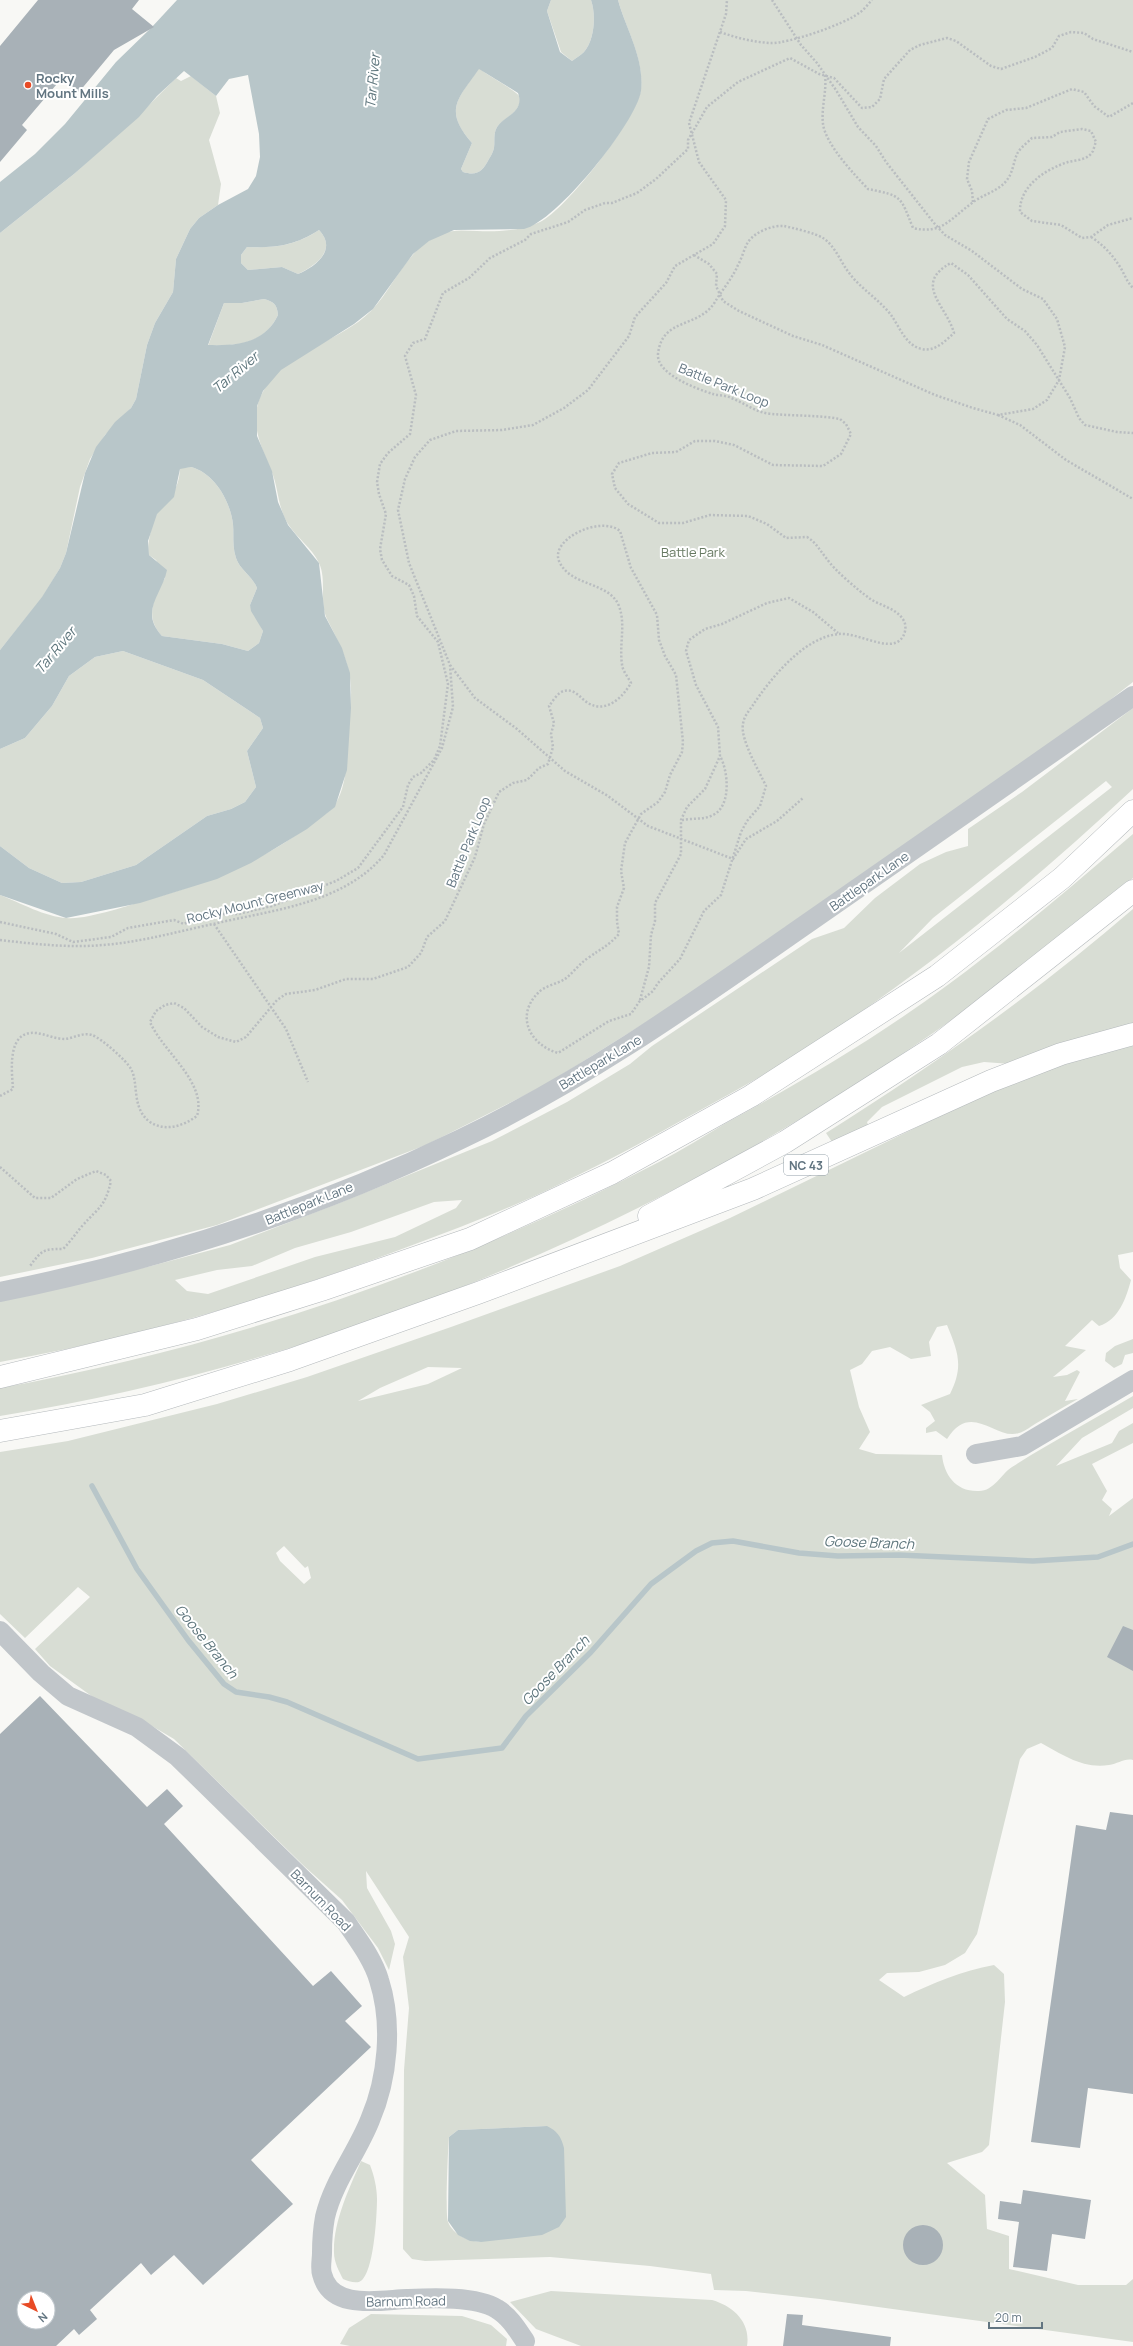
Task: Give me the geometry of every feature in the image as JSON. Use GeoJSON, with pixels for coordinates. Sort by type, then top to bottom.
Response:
{"type":"FeatureCollection","features":[{"type":"Feature","properties":{"kind":"highway"},"geometry":{"type":"LineString","coordinates":[[0,1377],[197,1329],[321,1290],[470,1239],[612,1173],[751,1096],[936,976],[1062,878],[1133,811]]}},
{"type":"Feature","properties":{"kind":"highway"},"geometry":{"type":"LineString","coordinates":[[0,1431],[145,1405],[198,1390],[290,1360],[478,1292],[652,1214],[785,1142],[938,1044],[1133,891]]}},
{"type":"Feature","properties":{"kind":"highway","name":"NC 43"},"geometry":{"type":"LineString","coordinates":[[478,1292],[753,1189],[991,1081],[1061,1054],[1133,1034]]}},
{"type":"Feature","properties":{"kind":"street","name":"Battlepark Lane"},"geometry":{"type":"LineString","coordinates":[[0,1292],[132,1261],[262,1223],[462,1139],[568,1082],[672,1017],[1133,696]]}},
{"type":"Feature","properties":{"kind":"street"},"geometry":{"type":"LineString","coordinates":[[976,1454],[1022,1446],[1133,1380]]}},
{"type":"Feature","properties":{"kind":"street","name":"Barnum Road"},"geometry":{"type":"LineString","coordinates":[[0,1631],[41,1673],[68,1696],[137,1727],[178,1757],[346,1922],[365,1950],[379,1980],[384,2009],[386,2057],[370,2120],[336,2188],[325,2216],[322,2274],[330,2290],[346,2298],[363,2302],[409,2299],[476,2301],[497,2309],[514,2325],[525,2341]]}},
{"type":"Feature","properties":{"kind":"path","name":"Rocky Mount Greenway"},"geometry":{"type":"LineString","coordinates":[[0,940],[38,944],[102,945],[151,939],[321,898],[351,884],[371,870],[384,855],[442,748],[453,707],[450,665],[409,563],[398,510],[405,479],[415,457],[430,440],[456,431],[502,430],[533,425],[564,408],[588,390],[628,336],[635,317],[666,283],[675,266],[713,244],[725,226],[726,200],[699,162],[689,124],[726,14],[727,0]]}},
{"type":"Feature","properties":{"kind":"path"},"geometry":{"type":"LineString","coordinates":[[772,0],[798,38],[801,45],[825,75],[858,127],[876,146],[886,162],[945,235],[972,251],[1022,289],[1043,299],[1056,319],[1065,347],[1059,380],[1047,400],[1033,409],[998,415]]}},
{"type":"Feature","properties":{"kind":"path"},"geometry":{"type":"LineString","coordinates":[[720,32],[750,41],[771,43],[808,36],[859,14],[872,0]]}},
{"type":"Feature","properties":{"kind":"path"},"geometry":{"type":"LineString","coordinates":[[0,922],[56,934],[74,942],[83,942],[94,938],[111,937],[128,928],[174,920],[184,924],[198,917],[217,914],[238,914],[272,906],[336,881],[358,868],[386,827],[403,807],[408,785],[413,777],[421,773],[434,760],[440,746],[448,684],[438,642],[417,616],[414,596],[409,585],[392,576],[382,560],[380,548],[386,514],[379,494],[377,482],[380,464],[388,453],[410,434],[416,395],[405,356],[413,343],[425,339],[443,293],[469,278],[490,258],[525,240],[531,234],[568,222],[586,210],[605,203],[612,203],[637,193],[656,179],[688,149],[688,140],[707,107],[738,82],[790,58],[819,74],[834,78],[862,108],[872,106],[880,99],[884,79],[910,50],[947,38],[961,44],[991,66],[1001,69],[1035,57],[1052,48],[1059,36],[1071,32],[1084,33],[1093,40],[1133,52]]}},
{"type":"Feature","properties":{"kind":"path"},"geometry":{"type":"LineString","coordinates":[[825,75],[827,86],[823,125],[844,162],[868,189],[893,194],[900,198],[913,228],[926,231],[939,228],[950,222],[973,202],[989,195],[1008,178],[1018,152],[1032,138],[1052,137],[1060,132],[1082,129],[1091,131],[1096,142],[1093,152],[1082,160],[1068,162],[1039,177],[1023,192],[1020,203],[1020,212],[1032,221],[1061,225],[1082,238],[1091,237],[1108,225],[1133,218]]}},
{"type":"Feature","properties":{"kind":"path"},"geometry":{"type":"LineString","coordinates":[[973,202],[967,179],[969,162],[988,119],[1006,110],[1026,108],[1072,89],[1084,92],[1094,106],[1109,117],[1133,103]]}},
{"type":"Feature","properties":{"kind":"path","name":"Battle Park Loop"},"geometry":{"type":"LineString","coordinates":[[0,1096],[13,1089],[11,1058],[16,1042],[25,1035],[34,1032],[66,1039],[79,1035],[92,1035],[112,1049],[131,1068],[136,1101],[149,1121],[164,1128],[179,1126],[197,1116],[200,1107],[198,1098],[189,1077],[156,1035],[150,1022],[156,1011],[165,1005],[174,1003],[184,1008],[202,1026],[218,1037],[236,1042],[246,1037],[271,1008],[286,994],[316,990],[346,979],[373,979],[408,967],[421,954],[427,937],[445,921],[475,857],[484,824],[499,792],[512,783],[527,780],[539,768],[548,764],[553,747],[551,734],[554,723],[549,706],[559,694],[563,691],[569,690],[577,694],[589,704],[605,707],[612,704],[626,692],[631,683],[622,665],[622,618],[618,604],[604,590],[576,580],[564,569],[558,560],[558,554],[567,539],[587,527],[603,525],[616,527],[620,531],[631,568],[657,615],[659,640],[665,656],[676,675],[683,742],[682,752],[670,775],[665,792],[658,802],[638,818],[625,844],[621,870],[624,888],[617,907],[616,922],[619,934],[606,948],[587,958],[566,978],[538,992],[527,1010],[525,1021],[531,1036],[535,1041],[558,1053],[609,1021],[631,1014],[639,1002],[653,991],[662,978],[680,959],[704,911],[721,895],[741,832],[747,821],[760,806],[766,791],[766,786],[748,745],[742,725],[761,693],[791,659],[815,642],[839,634],[855,635],[881,644],[891,645],[900,640],[906,632],[904,621],[898,614],[889,608],[880,606],[861,592],[832,566],[822,550],[807,537],[786,538],[767,524],[748,516],[710,515],[683,523],[659,523],[628,504],[615,488],[612,474],[619,463],[644,455],[676,452],[695,441],[715,441],[734,445],[772,466],[791,467],[823,466],[841,454],[847,444],[851,434],[846,424],[840,419],[771,414],[753,410],[732,398],[702,390],[663,370],[658,361],[658,354],[665,335],[683,323],[702,317],[709,311],[719,293],[738,267],[748,242],[759,233],[775,225],[793,228],[823,237],[837,252],[848,271],[891,315],[899,328],[914,346],[923,350],[939,347],[954,333],[951,323],[940,307],[932,285],[935,274],[951,263],[968,275],[1007,319],[1024,331],[1037,345],[1085,425],[1117,432],[1133,433]]}},
{"type":"Feature","properties":{"kind":"path"},"geometry":{"type":"LineString","coordinates":[[1091,237],[1102,244],[1119,265],[1128,284],[1133,288]]}},
{"type":"Feature","properties":{"kind":"path"},"geometry":{"type":"LineString","coordinates":[[694,255],[709,264],[717,274],[716,286],[723,301],[738,311],[793,336],[822,345],[935,395],[998,415],[1020,425],[1066,460],[1133,499]]}},
{"type":"Feature","properties":{"kind":"path"},"geometry":{"type":"LineString","coordinates":[[681,820],[714,815],[721,808],[726,799],[727,770],[720,756],[718,726],[696,685],[686,651],[689,640],[705,628],[722,624],[767,603],[789,598],[812,612],[839,634]]}},
{"type":"Feature","properties":{"kind":"path"},"geometry":{"type":"LineString","coordinates":[[450,665],[475,698],[517,729],[565,771],[608,796],[648,826],[681,840],[733,859],[746,839],[776,821],[803,798]]}},
{"type":"Feature","properties":{"kind":"path"},"geometry":{"type":"LineString","coordinates":[[639,1002],[649,967],[651,935],[655,921],[655,903],[678,864],[681,854],[681,820],[687,807],[705,789],[720,756]]}},
{"type":"Feature","properties":{"kind":"path"},"geometry":{"type":"LineString","coordinates":[[214,923],[286,1029],[308,1082]]}},
{"type":"Feature","properties":{"kind":"path"},"geometry":{"type":"LineString","coordinates":[[0,1167],[35,1198],[51,1198],[77,1179],[96,1171],[106,1175],[111,1181],[107,1198],[100,1210],[83,1225],[76,1237],[63,1249],[45,1249],[38,1254],[27,1270]]}},
{"type":"Feature","properties":{"kind":"green space"},"geometry":{"type":"Polygon","coordinates":[[[551,0],[591,0],[594,12],[594,26],[588,47],[572,61],[561,52],[547,11],[551,0]]]}},
{"type":"Feature","properties":{"kind":"green space","name":"Battle Park"},"geometry":{"type":"Polygon","coordinates":[[[618,0],[1133,0],[1133,682],[1087,718],[669,1008],[545,1085],[426,1145],[217,1225],[92,1258],[0,1277],[0,895],[50,915],[59,917],[85,917],[108,912],[194,886],[236,869],[257,859],[296,835],[327,813],[334,806],[343,787],[346,770],[351,699],[349,670],[325,612],[322,577],[319,563],[284,517],[274,477],[259,441],[256,411],[259,400],[274,376],[286,365],[344,331],[371,311],[380,301],[410,258],[419,248],[430,240],[451,231],[501,231],[533,225],[551,214],[566,201],[599,162],[614,140],[637,102],[641,89],[640,66],[634,44],[618,0]]]}},
{"type":"Feature","properties":{"kind":"green space"},"geometry":{"type":"Polygon","coordinates":[[[479,68],[517,94],[520,101],[516,110],[497,127],[494,149],[481,170],[476,173],[468,173],[463,172],[461,169],[472,143],[463,132],[458,122],[456,113],[460,97],[479,68]]]}},
{"type":"Feature","properties":{"kind":"green space"},"geometry":{"type":"Polygon","coordinates":[[[191,76],[216,96],[220,113],[209,140],[221,184],[218,205],[199,218],[190,229],[176,259],[173,292],[155,323],[147,345],[136,399],[131,408],[105,435],[90,459],[80,487],[66,553],[60,568],[42,598],[0,650],[0,233],[74,174],[176,78],[181,81],[191,76]]]}},
{"type":"Feature","properties":{"kind":"green space"},"geometry":{"type":"Polygon","coordinates":[[[319,230],[324,237],[326,244],[325,251],[317,262],[305,271],[298,274],[282,267],[248,270],[241,263],[241,255],[247,247],[267,247],[293,243],[302,240],[319,230]]]}},
{"type":"Feature","properties":{"kind":"green space"},"geometry":{"type":"Polygon","coordinates":[[[264,299],[274,304],[277,308],[278,315],[272,325],[265,332],[257,338],[239,344],[208,346],[224,303],[242,303],[264,299]]]}},
{"type":"Feature","properties":{"kind":"green space"},"geometry":{"type":"Polygon","coordinates":[[[191,467],[207,475],[220,489],[231,515],[236,558],[240,566],[253,580],[257,588],[250,605],[263,631],[259,643],[248,651],[222,644],[162,636],[153,622],[152,614],[154,600],[165,578],[156,560],[149,555],[148,546],[150,533],[158,511],[176,487],[180,468],[191,467]]]}},
{"type":"Feature","properties":{"kind":"green space"},"geometry":{"type":"Polygon","coordinates":[[[123,651],[203,680],[260,718],[263,728],[247,751],[256,787],[245,802],[231,809],[207,816],[136,865],[81,882],[62,883],[29,868],[0,846],[0,749],[25,738],[52,706],[69,676],[95,657],[123,651]]]}},
{"type":"Feature","properties":{"kind":"green space"},"geometry":{"type":"Polygon","coordinates":[[[1133,708],[1133,789],[1062,853],[952,945],[875,1002],[768,1072],[646,1140],[577,1176],[542,1193],[429,1239],[360,1265],[208,1313],[105,1340],[0,1362],[0,1301],[151,1266],[230,1245],[337,1204],[492,1141],[567,1102],[630,1064],[652,1046],[812,939],[844,928],[875,898],[920,864],[946,852],[968,846],[968,829],[1022,792],[1133,708]],[[1106,781],[933,918],[899,953],[1112,787],[1106,781]],[[462,1200],[434,1202],[351,1232],[295,1248],[252,1266],[217,1270],[175,1280],[187,1291],[208,1294],[315,1257],[395,1237],[456,1208],[462,1200]]]}},
{"type":"Feature","properties":{"kind":"green space"},"geometry":{"type":"Polygon","coordinates":[[[1133,834],[1133,878],[1010,978],[880,1069],[744,1152],[603,1225],[458,1289],[308,1342],[156,1385],[0,1416],[0,1388],[86,1371],[171,1350],[255,1327],[338,1300],[420,1270],[501,1237],[581,1201],[659,1162],[812,1074],[895,1022],[973,966],[1020,929],[1133,834]]]}},
{"type":"Feature","properties":{"kind":"green space"},"geometry":{"type":"Polygon","coordinates":[[[1133,909],[1133,1026],[1011,1064],[984,1062],[962,1067],[882,1107],[867,1122],[869,1128],[834,1145],[826,1133],[906,1081],[984,1027],[1097,940],[1133,909]]]}},
{"type":"Feature","properties":{"kind":"green space"},"geometry":{"type":"Polygon","coordinates":[[[1133,1043],[1133,1252],[1118,1255],[1120,1268],[1131,1280],[1121,1308],[1112,1319],[1099,1326],[1092,1320],[1065,1346],[1086,1350],[1053,1377],[1067,1375],[1077,1370],[1080,1372],[1065,1401],[1078,1399],[1025,1431],[1019,1433],[1010,1434],[1001,1432],[983,1424],[974,1422],[965,1423],[956,1428],[947,1439],[936,1431],[926,1433],[926,1428],[935,1421],[930,1412],[921,1405],[950,1394],[957,1375],[958,1367],[958,1359],[954,1343],[947,1325],[937,1327],[929,1342],[931,1356],[911,1359],[890,1347],[872,1351],[862,1364],[850,1370],[859,1407],[870,1432],[859,1449],[876,1454],[942,1455],[945,1469],[953,1481],[964,1489],[979,1491],[989,1488],[1012,1467],[1133,1396],[1133,1408],[1082,1438],[1056,1466],[1112,1443],[1119,1431],[1133,1423],[1133,1443],[1092,1464],[1107,1491],[1102,1500],[1112,1509],[1109,1516],[1133,1498],[1133,1760],[1127,1760],[1109,1765],[1090,1765],[1065,1756],[1041,1743],[1027,1749],[1020,1759],[977,1934],[965,1953],[945,1965],[919,1972],[887,1973],[879,1980],[904,1997],[948,1978],[994,1965],[1004,1974],[1005,2002],[989,2145],[982,2152],[947,2163],[985,2195],[987,2229],[1009,2236],[1009,2269],[1078,2285],[1126,2285],[1133,2279],[1133,2342],[820,2299],[746,2291],[714,2290],[711,2274],[650,2266],[550,2257],[425,2261],[412,2259],[403,2249],[404,2070],[409,2008],[403,1957],[409,1937],[366,1871],[367,1888],[391,1931],[395,1944],[389,1970],[378,1948],[342,1900],[304,1866],[174,1739],[140,1719],[97,1700],[50,1666],[35,1649],[90,1597],[78,1587],[25,1638],[0,1614],[0,1452],[68,1441],[217,1404],[307,1377],[620,1266],[730,1218],[948,1112],[1038,1071],[1133,1043]],[[428,1367],[380,1388],[358,1401],[428,1384],[462,1368],[428,1367]],[[284,1546],[276,1553],[280,1561],[304,1584],[311,1578],[308,1566],[305,1568],[284,1546]],[[547,2126],[458,2130],[449,2137],[447,2167],[448,2222],[450,2227],[457,2234],[471,2240],[481,2242],[547,2126]]]}},
{"type":"Feature","properties":{"kind":"green space"},"geometry":{"type":"Polygon","coordinates":[[[1133,1339],[1133,1353],[1125,1355],[1122,1364],[1114,1368],[1105,1361],[1106,1353],[1115,1346],[1133,1339]]]}},
{"type":"Feature","properties":{"kind":"green space"},"geometry":{"type":"Polygon","coordinates":[[[361,2161],[370,2165],[374,2177],[377,2195],[376,2218],[374,2244],[368,2269],[364,2278],[359,2282],[355,2282],[343,2279],[334,2256],[334,2241],[343,2206],[361,2161]]]}},
{"type":"Feature","properties":{"kind":"green space"},"geometry":{"type":"Polygon","coordinates":[[[551,2291],[712,2300],[727,2306],[739,2316],[743,2322],[748,2337],[747,2346],[581,2346],[536,2329],[510,2302],[551,2291]]]}},
{"type":"Feature","properties":{"kind":"green space"},"geometry":{"type":"Polygon","coordinates":[[[371,2314],[462,2316],[491,2325],[507,2339],[506,2346],[350,2346],[340,2344],[349,2328],[371,2314]]]}},
{"type":"Feature","properties":{"kind":"water","name":"Tar River"},"geometry":{"type":"Polygon","coordinates":[[[177,0],[551,0],[547,11],[560,52],[572,61],[588,47],[594,26],[594,12],[591,0],[618,0],[638,56],[641,91],[636,106],[610,147],[574,191],[555,209],[538,222],[524,229],[454,230],[429,241],[413,254],[373,309],[354,324],[281,370],[263,391],[257,406],[257,436],[272,471],[278,502],[288,525],[319,563],[325,616],[342,648],[350,673],[351,708],[347,770],[335,807],[307,829],[251,863],[217,879],[140,903],[66,918],[0,895],[0,846],[29,868],[62,883],[81,882],[136,865],[207,816],[231,809],[245,802],[256,787],[247,751],[263,728],[260,718],[203,680],[123,651],[95,657],[69,676],[52,706],[25,738],[0,749],[0,650],[42,597],[60,568],[66,553],[85,473],[96,447],[115,422],[131,408],[136,399],[147,345],[155,323],[173,292],[176,259],[190,229],[199,218],[218,205],[248,189],[256,176],[260,157],[259,134],[248,75],[229,79],[216,96],[184,71],[157,96],[139,117],[74,174],[0,233],[0,182],[35,154],[65,124],[116,62],[177,0]],[[479,69],[465,89],[457,105],[456,113],[458,122],[463,132],[472,143],[461,169],[463,172],[476,173],[481,170],[494,149],[497,127],[513,113],[519,105],[519,99],[518,93],[479,69]],[[319,230],[301,240],[284,245],[247,247],[241,255],[241,263],[248,270],[282,267],[298,274],[305,271],[317,262],[325,251],[326,244],[324,237],[319,230]],[[264,299],[242,303],[224,303],[208,345],[229,345],[249,341],[266,332],[278,315],[277,308],[273,302],[264,299]],[[191,467],[180,469],[174,497],[157,514],[148,541],[149,555],[167,570],[154,603],[152,619],[155,627],[162,636],[222,644],[248,651],[259,643],[263,631],[251,611],[250,605],[257,588],[253,580],[240,566],[236,558],[233,524],[228,506],[220,489],[207,475],[191,467]]]}},
{"type":"Feature","properties":{"kind":"water"},"geometry":{"type":"Polygon","coordinates":[[[547,2126],[558,2134],[564,2148],[566,2217],[559,2227],[542,2235],[481,2242],[470,2241],[458,2235],[448,2221],[449,2137],[458,2130],[547,2126]]]}},
{"type":"Feature","properties":{"kind":"building","name":"Rocky Mount Mills"},"geometry":{"type":"Polygon","coordinates":[[[38,0],[139,0],[132,9],[154,27],[114,50],[79,92],[62,78],[22,125],[27,130],[0,162],[0,46],[38,0]]]}},
{"type":"Feature","properties":{"kind":"building"},"geometry":{"type":"Polygon","coordinates":[[[1123,1626],[1133,1630],[1133,1671],[1107,1657],[1123,1626]]]}},
{"type":"Feature","properties":{"kind":"building"},"geometry":{"type":"Polygon","coordinates":[[[40,1696],[147,1807],[167,1789],[183,1806],[164,1824],[313,1986],[331,1971],[362,2006],[345,2021],[371,2047],[251,2160],[293,2204],[203,2285],[174,2255],[151,2275],[141,2263],[90,2310],[97,2319],[79,2335],[74,2329],[56,2346],[0,2346],[0,1734],[40,1696]]]}},
{"type":"Feature","properties":{"kind":"building"},"geometry":{"type":"Polygon","coordinates":[[[1110,1812],[1133,1815],[1133,2094],[1088,2088],[1080,2148],[1031,2142],[1076,1825],[1106,1830],[1110,1812]]]}},
{"type":"Feature","properties":{"kind":"building"},"geometry":{"type":"Polygon","coordinates":[[[1023,2190],[1091,2200],[1085,2239],[1052,2234],[1047,2271],[1013,2267],[1019,2222],[998,2219],[1000,2201],[1021,2204],[1023,2190]]]}},
{"type":"Feature","properties":{"kind":"building"},"geometry":{"type":"Polygon","coordinates":[[[927,2225],[934,2228],[940,2234],[943,2245],[942,2253],[934,2262],[927,2265],[919,2265],[912,2262],[904,2253],[903,2241],[906,2234],[915,2226],[927,2225]]]}},
{"type":"Feature","properties":{"kind":"building"},"geometry":{"type":"Polygon","coordinates":[[[787,2314],[803,2315],[802,2325],[891,2337],[890,2346],[783,2346],[787,2314]]]}},
{"type":"Feature","properties":{"kind":"waterway","name":"Goose Branch"},"geometry":{"type":"LineString","coordinates":[[92,1486],[137,1569],[188,1640],[224,1684],[236,1692],[269,1697],[287,1702],[418,1759],[502,1748],[526,1716],[591,1652],[651,1584],[696,1551],[712,1543],[733,1541],[799,1553],[838,1556],[899,1555],[1033,1561],[1098,1557],[1133,1544]]}},
{"type":"Feature","properties":{"kind":"place","name":"Rocky Mount Mills"},"geometry":{"type":"Point","coordinates":[28,85]}}]}
